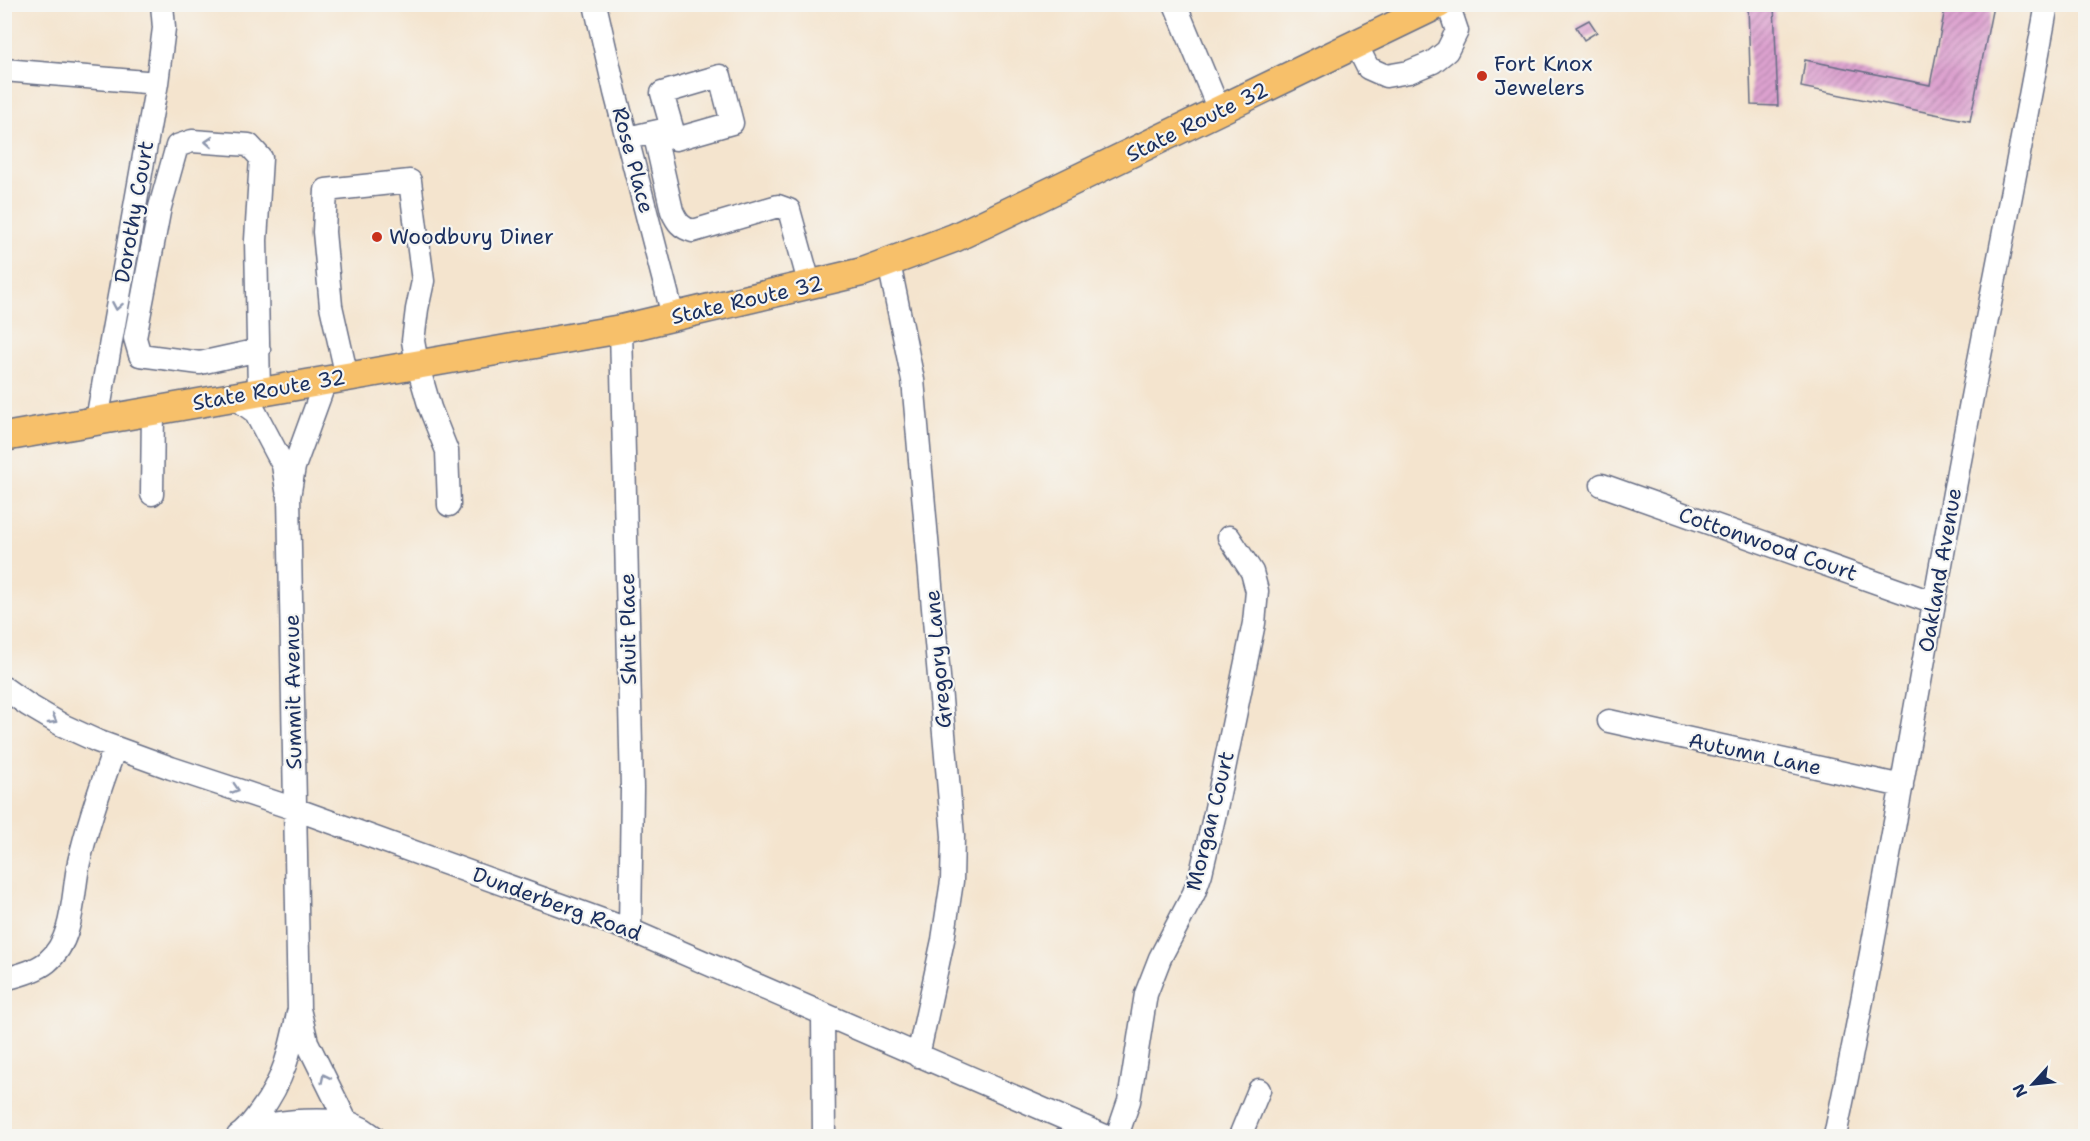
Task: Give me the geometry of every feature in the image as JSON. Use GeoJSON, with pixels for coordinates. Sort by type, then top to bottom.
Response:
{"type":"FeatureCollection","features":[{"type":"Feature","properties":{"kind":"main road","name":"State Route 32"},"geometry":{"type":"LineString","coordinates":[[4,437],[621,328],[862,273],[954,238],[998,218],[1439,4]]}},
{"type":"Feature","properties":{"kind":"street","name":"Dorothy Court"},"geometry":{"type":"LineString","coordinates":[[97,420],[157,83],[164,28],[162,4]]}},
{"type":"Feature","properties":{"kind":"street","name":"Rose Place"},"geometry":{"type":"LineString","coordinates":[[595,4],[673,316]]}},
{"type":"Feature","properties":{"kind":"street"},"geometry":{"type":"LineString","coordinates":[[1175,4],[1219,110]]}},
{"type":"Feature","properties":{"kind":"street"},"geometry":{"type":"LineString","coordinates":[[1356,44],[1368,68],[1386,76],[1409,72],[1433,62],[1447,51],[1457,31],[1448,4]]}},
{"type":"Feature","properties":{"kind":"street","name":"Oakland Avenue"},"geometry":{"type":"LineString","coordinates":[[1835,1137],[1902,786],[1976,371],[1997,276],[2047,4]]}},
{"type":"Feature","properties":{"kind":"street"},"geometry":{"type":"LineString","coordinates":[[4,70],[157,83]]}},
{"type":"Feature","properties":{"kind":"street"},"geometry":{"type":"LineString","coordinates":[[628,138],[663,130],[672,211],[677,223],[685,229],[693,231],[778,206],[789,210],[792,214],[810,286]]}},
{"type":"Feature","properties":{"kind":"street"},"geometry":{"type":"LineString","coordinates":[[259,350],[200,363],[140,355],[135,338],[160,207],[177,146],[192,141],[249,145],[261,158],[256,240],[259,350],[246,394],[283,465],[289,497]]}},
{"type":"Feature","properties":{"kind":"street"},"geometry":{"type":"LineString","coordinates":[[336,379],[324,232],[326,190],[410,181],[423,280],[413,341],[430,408],[447,451],[449,505]]}},
{"type":"Feature","properties":{"kind":"street","name":"Gregory Lane"},"geometry":{"type":"LineString","coordinates":[[889,263],[913,380],[953,837],[952,881],[943,940],[918,1056]]}},
{"type":"Feature","properties":{"kind":"street","name":"Shuit Place"},"geometry":{"type":"LineString","coordinates":[[621,328],[632,788],[630,930]]}},
{"type":"Feature","properties":{"kind":"street","name":"Summit Avenue"},"geometry":{"type":"LineString","coordinates":[[336,379],[294,467],[289,497],[299,1009],[307,1042],[346,1121]]}},
{"type":"Feature","properties":{"kind":"street"},"geometry":{"type":"LineString","coordinates":[[152,494],[153,410]]}},
{"type":"Feature","properties":{"kind":"street","name":"Cottonwood Court"},"geometry":{"type":"LineString","coordinates":[[1602,485],[1934,603]]}},
{"type":"Feature","properties":{"kind":"street","name":"Morgan Court"},"geometry":{"type":"LineString","coordinates":[[1117,1137],[1129,1101],[1146,994],[1160,958],[1194,893],[1201,873],[1254,622],[1257,591],[1252,572],[1229,537]]}},
{"type":"Feature","properties":{"kind":"street","name":"Dunderberg Road"},"geometry":{"type":"LineString","coordinates":[[4,688],[62,725],[115,747],[295,809],[630,930],[1105,1137]]}},
{"type":"Feature","properties":{"kind":"street","name":"Autumn Lane"},"geometry":{"type":"LineString","coordinates":[[1609,722],[1902,786]]}},
{"type":"Feature","properties":{"kind":"street"},"geometry":{"type":"LineString","coordinates":[[4,979],[47,962],[65,937],[79,864],[94,807],[115,747]]}},
{"type":"Feature","properties":{"kind":"street","name":"Summit Avenue"},"geometry":{"type":"LineString","coordinates":[[242,1134],[278,1084],[288,1062],[299,1009]]}},
{"type":"Feature","properties":{"kind":"street"},"geometry":{"type":"LineString","coordinates":[[823,1015],[824,1137]]}},
{"type":"Feature","properties":{"kind":"street"},"geometry":{"type":"LineString","coordinates":[[1240,1137],[1259,1090]]}},
{"type":"Feature","properties":{"kind":"street","name":"Summit Avenue"},"geometry":{"type":"LineString","coordinates":[[242,1134],[265,1125],[293,1120],[346,1121],[373,1137]]}},
{"type":"Feature","properties":{"kind":"building"},"geometry":{"type":"Polygon","coordinates":[[[1748,4],[1774,4],[1778,106],[1751,105],[1748,4]]]}},
{"type":"Feature","properties":{"kind":"building"},"geometry":{"type":"Polygon","coordinates":[[[1946,4],[1993,6],[1970,121],[1801,87],[1805,60],[1930,85],[1946,4]]]}},
{"type":"Feature","properties":{"kind":"building"},"geometry":{"type":"Polygon","coordinates":[[[1589,20],[1597,32],[1584,40],[1576,27],[1589,20]]]}},
{"type":"Feature","properties":{"kind":"place","name":"Fort Knox Jewelers"},"geometry":{"type":"Point","coordinates":[1482,76]}},
{"type":"Feature","properties":{"kind":"place","name":"Woodbury Diner"},"geometry":{"type":"Point","coordinates":[377,237]}}]}
